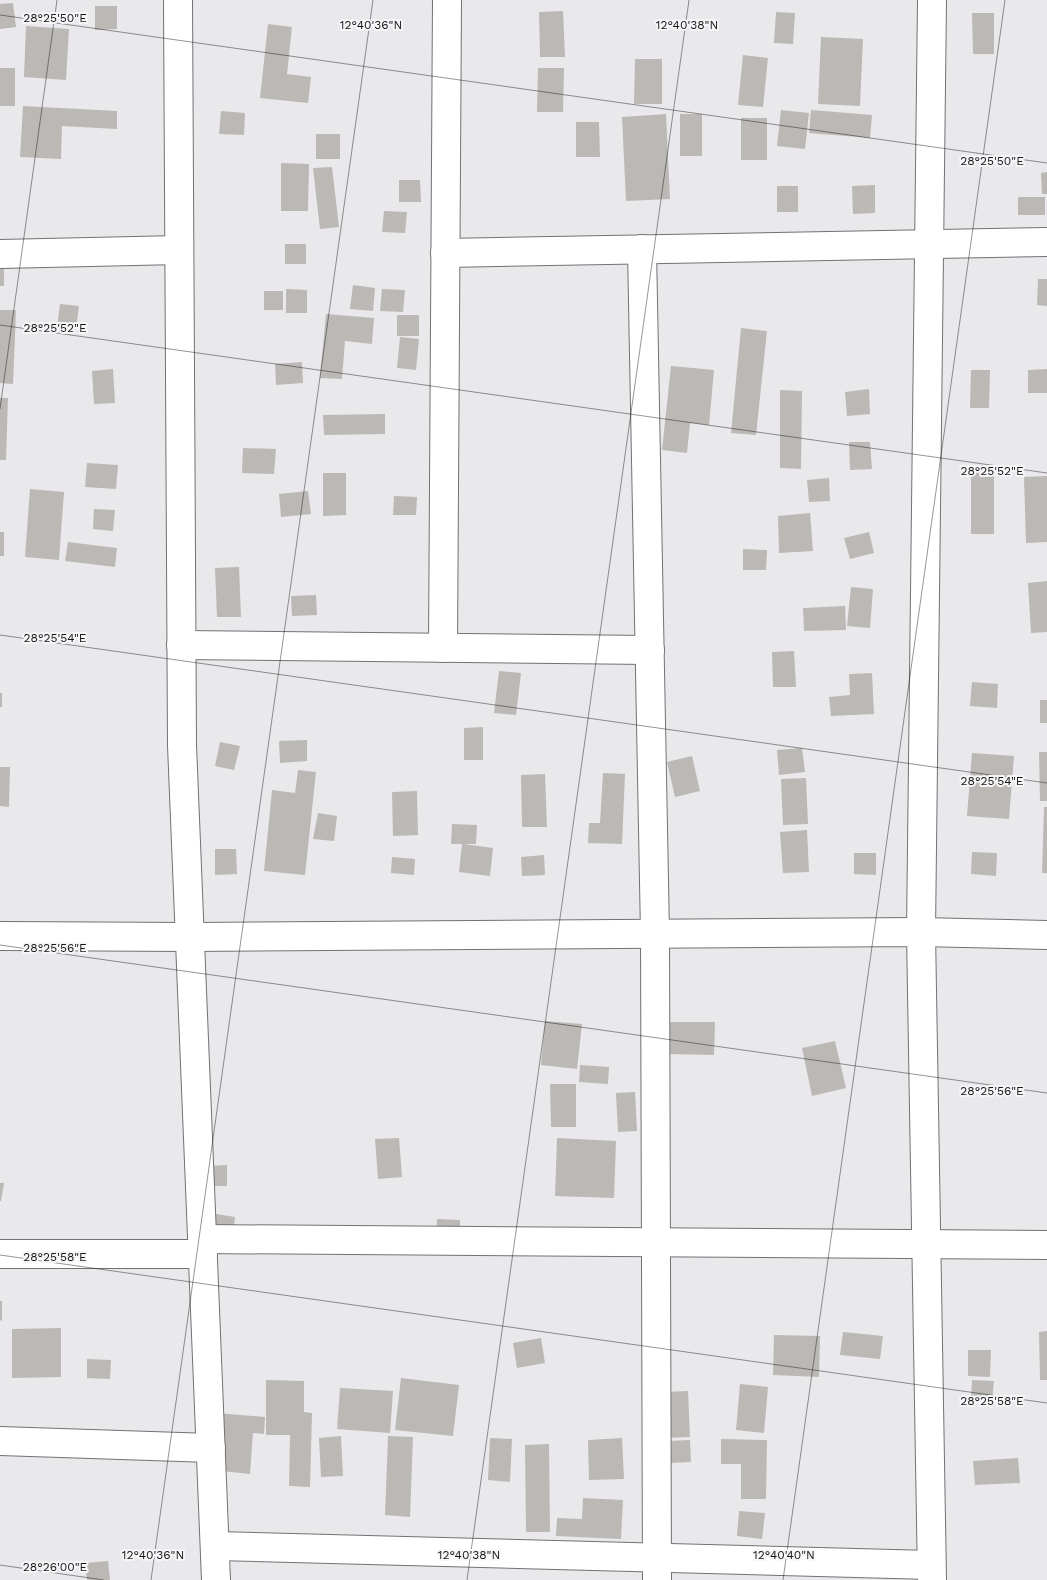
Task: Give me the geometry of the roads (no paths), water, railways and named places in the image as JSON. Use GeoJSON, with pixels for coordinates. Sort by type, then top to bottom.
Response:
{"type":"FeatureCollection","features":[{"type":"Feature","properties":{"kind":"street"},"geometry":{"type":"LineString","coordinates":[[178,0],[182,746],[216,1580]]}},
{"type":"Feature","properties":{"kind":"street"},"geometry":{"type":"LineString","coordinates":[[443,648],[447,0]]}},
{"type":"Feature","properties":{"kind":"street"},"geometry":{"type":"LineString","coordinates":[[215,1546],[657,1569],[932,1572],[921,932],[932,0]]}},
{"type":"Feature","properties":{"kind":"street"},"geometry":{"type":"LineString","coordinates":[[445,253],[1047,242]]}},
{"type":"Feature","properties":{"kind":"street"},"geometry":{"type":"LineString","coordinates":[[642,249],[655,934],[657,1569]]}},
{"type":"Feature","properties":{"kind":"street"},"geometry":{"type":"LineString","coordinates":[[0,276],[13,254],[179,250]]}},
{"type":"Feature","properties":{"kind":"street"},"geometry":{"type":"LineString","coordinates":[[182,646],[650,650]]}},
{"type":"Feature","properties":{"kind":"street"},"geometry":{"type":"LineString","coordinates":[[0,936],[190,937],[921,932],[1047,934]]}},
{"type":"Feature","properties":{"kind":"street"},"geometry":{"type":"LineString","coordinates":[[0,1254],[203,1247],[656,1243],[1047,1245]]}},
{"type":"Feature","properties":{"kind":"street"},"geometry":{"type":"LineString","coordinates":[[0,1440],[211,1448]]}}]}
